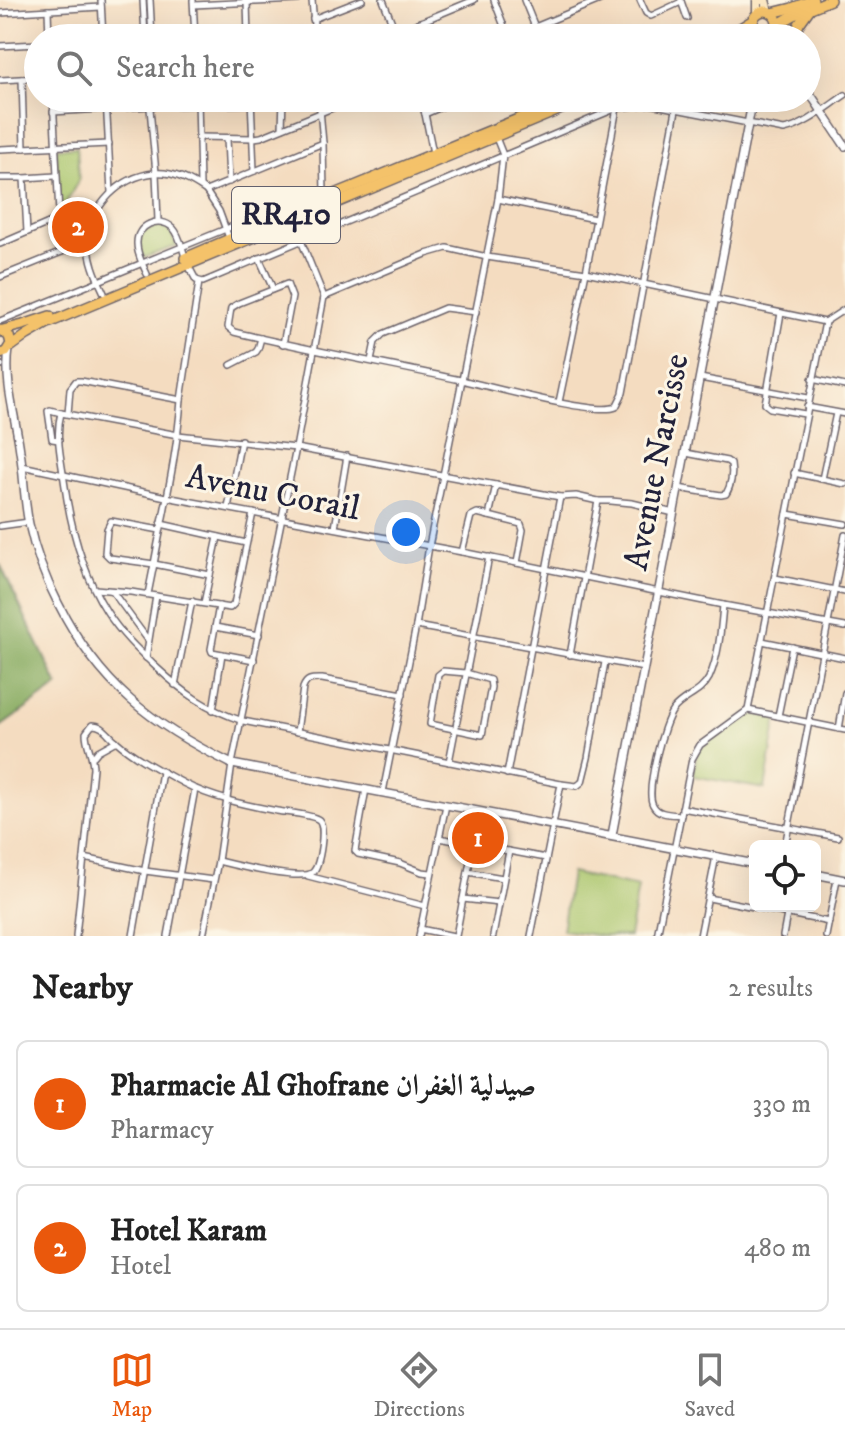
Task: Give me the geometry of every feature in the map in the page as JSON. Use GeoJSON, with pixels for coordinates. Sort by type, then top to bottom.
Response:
{"type":"FeatureCollection","features":[{"type":"Feature","properties":{"kind":"highway"},"geometry":{"type":"LineString","coordinates":[[788,0],[799,6]]}},
{"type":"Feature","properties":{"kind":"highway"},"geometry":{"type":"LineString","coordinates":[[746,24],[762,11],[830,0]]}},
{"type":"Feature","properties":{"kind":"highway"},"geometry":{"type":"LineString","coordinates":[[782,24],[812,4]]}},
{"type":"Feature","properties":{"kind":"highway"},"geometry":{"type":"LineString","coordinates":[[799,24],[812,4]]}},
{"type":"Feature","properties":{"kind":"highway"},"geometry":{"type":"LineString","coordinates":[[770,12],[775,16],[772,24]]}},
{"type":"Feature","properties":{"kind":"highway"},"geometry":{"type":"LineString","coordinates":[[754,24],[755,16]]}},
{"type":"Feature","properties":{"kind":"highway","name":"RR410"},"geometry":{"type":"LineString","coordinates":[[1,327],[33,322],[147,274],[187,261],[324,194],[433,153],[525,112]]}},
{"type":"Feature","properties":{"kind":"highway","name":"RR410"},"geometry":{"type":"LineString","coordinates":[[6,351],[46,324],[187,261],[553,112]]}},
{"type":"Feature","properties":{"kind":"highway"},"geometry":{"type":"LineString","coordinates":[[1,327],[11,340],[6,351]]}},
{"type":"Feature","properties":{"kind":"main road"},"geometry":{"type":"LineString","coordinates":[[755,16],[757,0]]}},
{"type":"Feature","properties":{"kind":"main road"},"geometry":{"type":"LineString","coordinates":[[765,0],[770,12]]}},
{"type":"Feature","properties":{"kind":"street"},"geometry":{"type":"LineString","coordinates":[[72,0],[73,9]]}},
{"type":"Feature","properties":{"kind":"street"},"geometry":{"type":"LineString","coordinates":[[143,0],[144,24]]}},
{"type":"Feature","properties":{"kind":"street"},"geometry":{"type":"LineString","coordinates":[[150,0],[153,24]]}},
{"type":"Feature","properties":{"kind":"street"},"geometry":{"type":"LineString","coordinates":[[195,24],[194,3],[298,0]]}},
{"type":"Feature","properties":{"kind":"street"},"geometry":{"type":"LineString","coordinates":[[312,0],[313,24]]}},
{"type":"Feature","properties":{"kind":"street"},"geometry":{"type":"LineString","coordinates":[[313,19],[347,3],[362,0]]}},
{"type":"Feature","properties":{"kind":"street"},"geometry":{"type":"LineString","coordinates":[[383,0],[393,24]]}},
{"type":"Feature","properties":{"kind":"street"},"geometry":{"type":"LineString","coordinates":[[416,24],[474,0]]}},
{"type":"Feature","properties":{"kind":"street"},"geometry":{"type":"LineString","coordinates":[[494,0],[503,24]]}},
{"type":"Feature","properties":{"kind":"street"},"geometry":{"type":"LineString","coordinates":[[524,0],[534,24]]}},
{"type":"Feature","properties":{"kind":"street"},"geometry":{"type":"LineString","coordinates":[[542,24],[600,0]]}},
{"type":"Feature","properties":{"kind":"street"},"geometry":{"type":"LineString","coordinates":[[640,0],[646,13],[651,16],[681,1],[687,18]]}},
{"type":"Feature","properties":{"kind":"street"},"geometry":{"type":"LineString","coordinates":[[247,2],[248,24]]}},
{"type":"Feature","properties":{"kind":"street"},"geometry":{"type":"LineString","coordinates":[[0,13],[73,9],[101,4],[102,24]]}},
{"type":"Feature","properties":{"kind":"street"},"geometry":{"type":"LineString","coordinates":[[48,10],[48,24]]}},
{"type":"Feature","properties":{"kind":"street"},"geometry":{"type":"LineString","coordinates":[[0,46],[24,45]]}},
{"type":"Feature","properties":{"kind":"street"},"geometry":{"type":"LineString","coordinates":[[0,80],[22,79],[24,148]]}},
{"type":"Feature","properties":{"kind":"street"},"geometry":{"type":"LineString","coordinates":[[845,95],[821,110],[845,146]]}},
{"type":"Feature","properties":{"kind":"street"},"geometry":{"type":"LineString","coordinates":[[53,112],[61,252]]}},
{"type":"Feature","properties":{"kind":"street"},"geometry":{"type":"LineString","coordinates":[[106,112],[111,193]]}},
{"type":"Feature","properties":{"kind":"street"},"geometry":{"type":"LineString","coordinates":[[151,112],[158,221]]}},
{"type":"Feature","properties":{"kind":"street"},"geometry":{"type":"LineString","coordinates":[[198,112],[203,189]]}},
{"type":"Feature","properties":{"kind":"street"},"geometry":{"type":"LineString","coordinates":[[253,112],[254,171]]}},
{"type":"Feature","properties":{"kind":"street"},"geometry":{"type":"LineString","coordinates":[[282,128],[283,112]]}},
{"type":"Feature","properties":{"kind":"street"},"geometry":{"type":"LineString","coordinates":[[430,112],[425,114],[433,153]]}},
{"type":"Feature","properties":{"kind":"street"},"geometry":{"type":"LineString","coordinates":[[199,282],[607,112]]}},
{"type":"Feature","properties":{"kind":"street"},"geometry":{"type":"LineString","coordinates":[[559,402],[616,112]]}},
{"type":"Feature","properties":{"kind":"street"},"geometry":{"type":"LineString","coordinates":[[283,344],[292,297],[287,284],[231,308],[227,322],[230,330],[283,344],[313,351],[559,402],[612,410],[619,404],[623,393],[676,112]]}},
{"type":"Feature","properties":{"kind":"street"},"geometry":{"type":"LineString","coordinates":[[686,112],[789,130],[818,112]]}},
{"type":"Feature","properties":{"kind":"street","name":"Avenue Narcisse"},"geometry":{"type":"LineString","coordinates":[[612,835],[751,112]]}},
{"type":"Feature","properties":{"kind":"street"},"geometry":{"type":"LineString","coordinates":[[1,327],[225,228],[324,194],[320,113],[254,138],[198,137]]}},
{"type":"Feature","properties":{"kind":"street"},"geometry":{"type":"LineString","coordinates":[[383,792],[498,199],[503,155],[495,135]]}},
{"type":"Feature","properties":{"kind":"street"},"geometry":{"type":"LineString","coordinates":[[227,138],[229,182]]}},
{"type":"Feature","properties":{"kind":"street"},"geometry":{"type":"LineString","coordinates":[[203,189],[229,182],[323,143]]}},
{"type":"Feature","properties":{"kind":"street"},"geometry":{"type":"LineString","coordinates":[[0,149],[109,144]]}},
{"type":"Feature","properties":{"kind":"street"},"geometry":{"type":"LineString","coordinates":[[104,293],[92,267],[89,241],[92,222],[99,208],[122,184],[156,173],[182,178],[203,189],[219,211],[230,239]]}},
{"type":"Feature","properties":{"kind":"street"},"geometry":{"type":"LineString","coordinates":[[0,178],[56,176]]}},
{"type":"Feature","properties":{"kind":"street"},"geometry":{"type":"LineString","coordinates":[[24,178],[27,232]]}},
{"type":"Feature","properties":{"kind":"street"},"geometry":{"type":"LineString","coordinates":[[498,199],[596,219]]}},
{"type":"Feature","properties":{"kind":"street"},"geometry":{"type":"LineString","coordinates":[[0,244],[58,219]]}},
{"type":"Feature","properties":{"kind":"street"},"geometry":{"type":"LineString","coordinates":[[203,936],[232,764],[243,721],[324,297],[292,220]]}},
{"type":"Feature","properties":{"kind":"street"},"geometry":{"type":"LineString","coordinates":[[147,274],[137,249],[137,236],[152,222],[158,221],[172,227],[193,276],[199,282]]}},
{"type":"Feature","properties":{"kind":"street"},"geometry":{"type":"LineString","coordinates":[[0,277],[89,241]]}},
{"type":"Feature","properties":{"kind":"street"},"geometry":{"type":"LineString","coordinates":[[324,297],[447,248],[586,272],[825,322]]}},
{"type":"Feature","properties":{"kind":"street"},"geometry":{"type":"LineString","coordinates":[[259,258],[273,289]]}},
{"type":"Feature","properties":{"kind":"street"},"geometry":{"type":"LineString","coordinates":[[148,594],[178,435],[199,282]]}},
{"type":"Feature","properties":{"kind":"street"},"geometry":{"type":"LineString","coordinates":[[371,361],[374,344],[380,336],[445,308],[476,312]]}},
{"type":"Feature","properties":{"kind":"street"},"geometry":{"type":"LineString","coordinates":[[657,936],[696,749],[748,710],[825,322],[845,309]]}},
{"type":"Feature","properties":{"kind":"street"},"geometry":{"type":"LineString","coordinates":[[781,313],[765,402],[768,407],[845,414]]}},
{"type":"Feature","properties":{"kind":"street"},"geometry":{"type":"LineString","coordinates":[[231,365],[256,352],[261,338]]}},
{"type":"Feature","properties":{"kind":"street"},"geometry":{"type":"LineString","coordinates":[[6,351],[7,378],[29,522],[39,561],[71,629],[92,661],[116,687],[159,723],[232,764],[749,863]]}},
{"type":"Feature","properties":{"kind":"street"},"geometry":{"type":"LineString","coordinates":[[0,365],[7,378]]}},
{"type":"Feature","properties":{"kind":"street"},"geometry":{"type":"LineString","coordinates":[[700,378],[808,398]]}},
{"type":"Feature","properties":{"kind":"street"},"geometry":{"type":"LineString","coordinates":[[812,379],[845,386]]}},
{"type":"Feature","properties":{"kind":"street"},"geometry":{"type":"LineString","coordinates":[[68,414],[70,389],[76,381],[181,400]]}},
{"type":"Feature","properties":{"kind":"street"},"geometry":{"type":"LineString","coordinates":[[59,440],[51,437],[50,410],[178,435],[241,440],[347,456],[560,497],[632,503],[674,513]]}},
{"type":"Feature","properties":{"kind":"street"},"geometry":{"type":"LineString","coordinates":[[61,413],[59,440],[67,502],[77,544],[95,589],[107,612],[134,646],[175,685],[202,705],[243,721],[577,786],[583,779],[588,758],[605,662]]}},
{"type":"Feature","properties":{"kind":"street"},"geometry":{"type":"LineString","coordinates":[[822,479],[836,413]]}},
{"type":"Feature","properties":{"kind":"street"},"geometry":{"type":"LineString","coordinates":[[228,508],[241,440]]}},
{"type":"Feature","properties":{"kind":"street"},"geometry":{"type":"LineString","coordinates":[[678,488],[721,495],[729,489],[731,464],[685,452]]}},
{"type":"Feature","properties":{"kind":"street"},"geometry":{"type":"LineString","coordinates":[[335,528],[347,456]]}},
{"type":"Feature","properties":{"kind":"street","name":"Avenu Corail"},"geometry":{"type":"LineString","coordinates":[[22,466],[166,497],[845,627]]}},
{"type":"Feature","properties":{"kind":"street"},"geometry":{"type":"LineString","coordinates":[[794,473],[845,484]]}},
{"type":"Feature","properties":{"kind":"street"},"geometry":{"type":"LineString","coordinates":[[489,516],[496,485]]}},
{"type":"Feature","properties":{"kind":"street"},"geometry":{"type":"LineString","coordinates":[[507,774],[560,497]]}},
{"type":"Feature","properties":{"kind":"street"},"geometry":{"type":"LineString","coordinates":[[570,655],[598,501]]}},
{"type":"Feature","properties":{"kind":"street"},"geometry":{"type":"LineString","coordinates":[[95,589],[148,594],[230,608],[234,604],[253,513]]}},
{"type":"Feature","properties":{"kind":"street"},"geometry":{"type":"LineString","coordinates":[[462,552],[471,516],[477,513],[521,524],[523,530],[517,563]]}},
{"type":"Feature","properties":{"kind":"street"},"geometry":{"type":"LineString","coordinates":[[787,514],[845,524]]}},
{"type":"Feature","properties":{"kind":"street"},"geometry":{"type":"LineString","coordinates":[[210,575],[110,558],[104,547],[108,524],[114,521],[161,527],[246,543]]}},
{"type":"Feature","properties":{"kind":"street"},"geometry":{"type":"LineString","coordinates":[[0,526],[29,522]]}},
{"type":"Feature","properties":{"kind":"street"},"geometry":{"type":"LineString","coordinates":[[786,840],[845,535]]}},
{"type":"Feature","properties":{"kind":"street"},"geometry":{"type":"LineString","coordinates":[[204,603],[218,537]]}},
{"type":"Feature","properties":{"kind":"street"},"geometry":{"type":"LineString","coordinates":[[449,762],[489,557]]}},
{"type":"Feature","properties":{"kind":"street"},"geometry":{"type":"LineString","coordinates":[[775,578],[845,592]]}},
{"type":"Feature","properties":{"kind":"street"},"geometry":{"type":"LineString","coordinates":[[112,591],[149,641]]}},
{"type":"Feature","properties":{"kind":"street"},"geometry":{"type":"LineString","coordinates":[[146,658],[156,596]]}},
{"type":"Feature","properties":{"kind":"street"},"geometry":{"type":"LineString","coordinates":[[175,685],[192,601]]}},
{"type":"Feature","properties":{"kind":"street"},"geometry":{"type":"LineString","coordinates":[[723,605],[720,636],[708,680],[701,690],[671,713],[661,735],[651,800],[653,806],[660,812],[682,811],[838,837]]}},
{"type":"Feature","properties":{"kind":"street"},"geometry":{"type":"LineString","coordinates":[[219,606],[212,652],[254,660]]}},
{"type":"Feature","properties":{"kind":"street"},"geometry":{"type":"LineString","coordinates":[[416,626],[644,668]]}},
{"type":"Feature","properties":{"kind":"street"},"geometry":{"type":"LineString","coordinates":[[215,627],[259,635]]}},
{"type":"Feature","properties":{"kind":"street"},"geometry":{"type":"LineString","coordinates":[[762,641],[845,658]]}},
{"type":"Feature","properties":{"kind":"street"},"geometry":{"type":"LineString","coordinates":[[778,716],[792,647]]}},
{"type":"Feature","properties":{"kind":"street"},"geometry":{"type":"LineString","coordinates":[[213,710],[222,654]]}},
{"type":"Feature","properties":{"kind":"street"},"geometry":{"type":"LineString","coordinates":[[443,671],[466,673],[491,682],[484,734],[430,724],[438,675],[443,671]]}},
{"type":"Feature","properties":{"kind":"street"},"geometry":{"type":"LineString","coordinates":[[297,732],[303,688],[309,679],[403,694]]}},
{"type":"Feature","properties":{"kind":"street"},"geometry":{"type":"LineString","coordinates":[[748,710],[842,729],[845,693]]}},
{"type":"Feature","properties":{"kind":"street"},"geometry":{"type":"LineString","coordinates":[[76,936],[93,757],[86,731],[92,725],[101,726],[116,741],[162,772],[195,789],[228,800],[317,818],[323,830],[320,851],[314,871],[308,876]]}},
{"type":"Feature","properties":{"kind":"street"},"geometry":{"type":"LineString","coordinates":[[93,757],[116,741]]}},
{"type":"Feature","properties":{"kind":"street"},"geometry":{"type":"LineString","coordinates":[[133,936],[162,772]]}},
{"type":"Feature","properties":{"kind":"street"},"geometry":{"type":"LineString","coordinates":[[531,936],[561,784]]}},
{"type":"Feature","properties":{"kind":"street"},"geometry":{"type":"LineString","coordinates":[[168,936],[195,789]]}},
{"type":"Feature","properties":{"kind":"street"},"geometry":{"type":"LineString","coordinates":[[366,789],[355,851],[431,873]]}},
{"type":"Feature","properties":{"kind":"street"},"geometry":{"type":"LineString","coordinates":[[446,804],[420,932],[455,936],[473,845]]}},
{"type":"Feature","properties":{"kind":"street"},"geometry":{"type":"LineString","coordinates":[[439,838],[546,858]]}},
{"type":"Feature","properties":{"kind":"street"},"geometry":{"type":"LineString","coordinates":[[493,936],[509,851]]}},
{"type":"Feature","properties":{"kind":"street"},"geometry":{"type":"LineString","coordinates":[[700,936],[716,856]]}},
{"type":"Feature","properties":{"kind":"street"},"geometry":{"type":"LineString","coordinates":[[84,858],[145,871],[213,880]]}},
{"type":"Feature","properties":{"kind":"street"},"geometry":{"type":"LineString","coordinates":[[218,861],[308,876],[425,906]]}},
{"type":"Feature","properties":{"kind":"street"},"geometry":{"type":"LineString","coordinates":[[468,872],[503,878]]}},
{"type":"Feature","properties":{"kind":"street"},"geometry":{"type":"LineString","coordinates":[[821,875],[841,879],[826,936]]}},
{"type":"Feature","properties":{"kind":"street"},"geometry":{"type":"LineString","coordinates":[[709,898],[829,922]]}},
{"type":"Feature","properties":{"kind":"street"},"geometry":{"type":"LineString","coordinates":[[463,899],[499,903]]}},
{"type":"Feature","properties":{"kind":"street"},"geometry":{"type":"LineString","coordinates":[[783,936],[787,914]]}},
{"type":"Feature","properties":{"kind":"green space"},"geometry":{"type":"Polygon","coordinates":[[[77,147],[79,179],[63,209],[59,209],[56,148],[77,147]]]}},
{"type":"Feature","properties":{"kind":"green space"},"geometry":{"type":"Polygon","coordinates":[[[158,224],[169,228],[177,246],[143,258],[139,243],[143,232],[158,224]]]}},
{"type":"Feature","properties":{"kind":"green space"},"geometry":{"type":"Polygon","coordinates":[[[0,564],[58,686],[0,727],[0,564]]]}},
{"type":"Feature","properties":{"kind":"green space"},"geometry":{"type":"Polygon","coordinates":[[[748,713],[777,718],[765,789],[693,776],[701,746],[748,713]]]}},
{"type":"Feature","properties":{"kind":"green space"},"geometry":{"type":"Polygon","coordinates":[[[571,873],[638,887],[629,936],[601,936],[562,930],[571,873]]]}},
{"type":"Feature","properties":{"kind":"place","name":"Hotel Karam"},"geometry":{"type":"Point","coordinates":[78,227]}},
{"type":"Feature","properties":{"kind":"place","name":"Pharmacie Al Ghofrane صيدلية الغفران"},"geometry":{"type":"Point","coordinates":[478,838]}}]}
